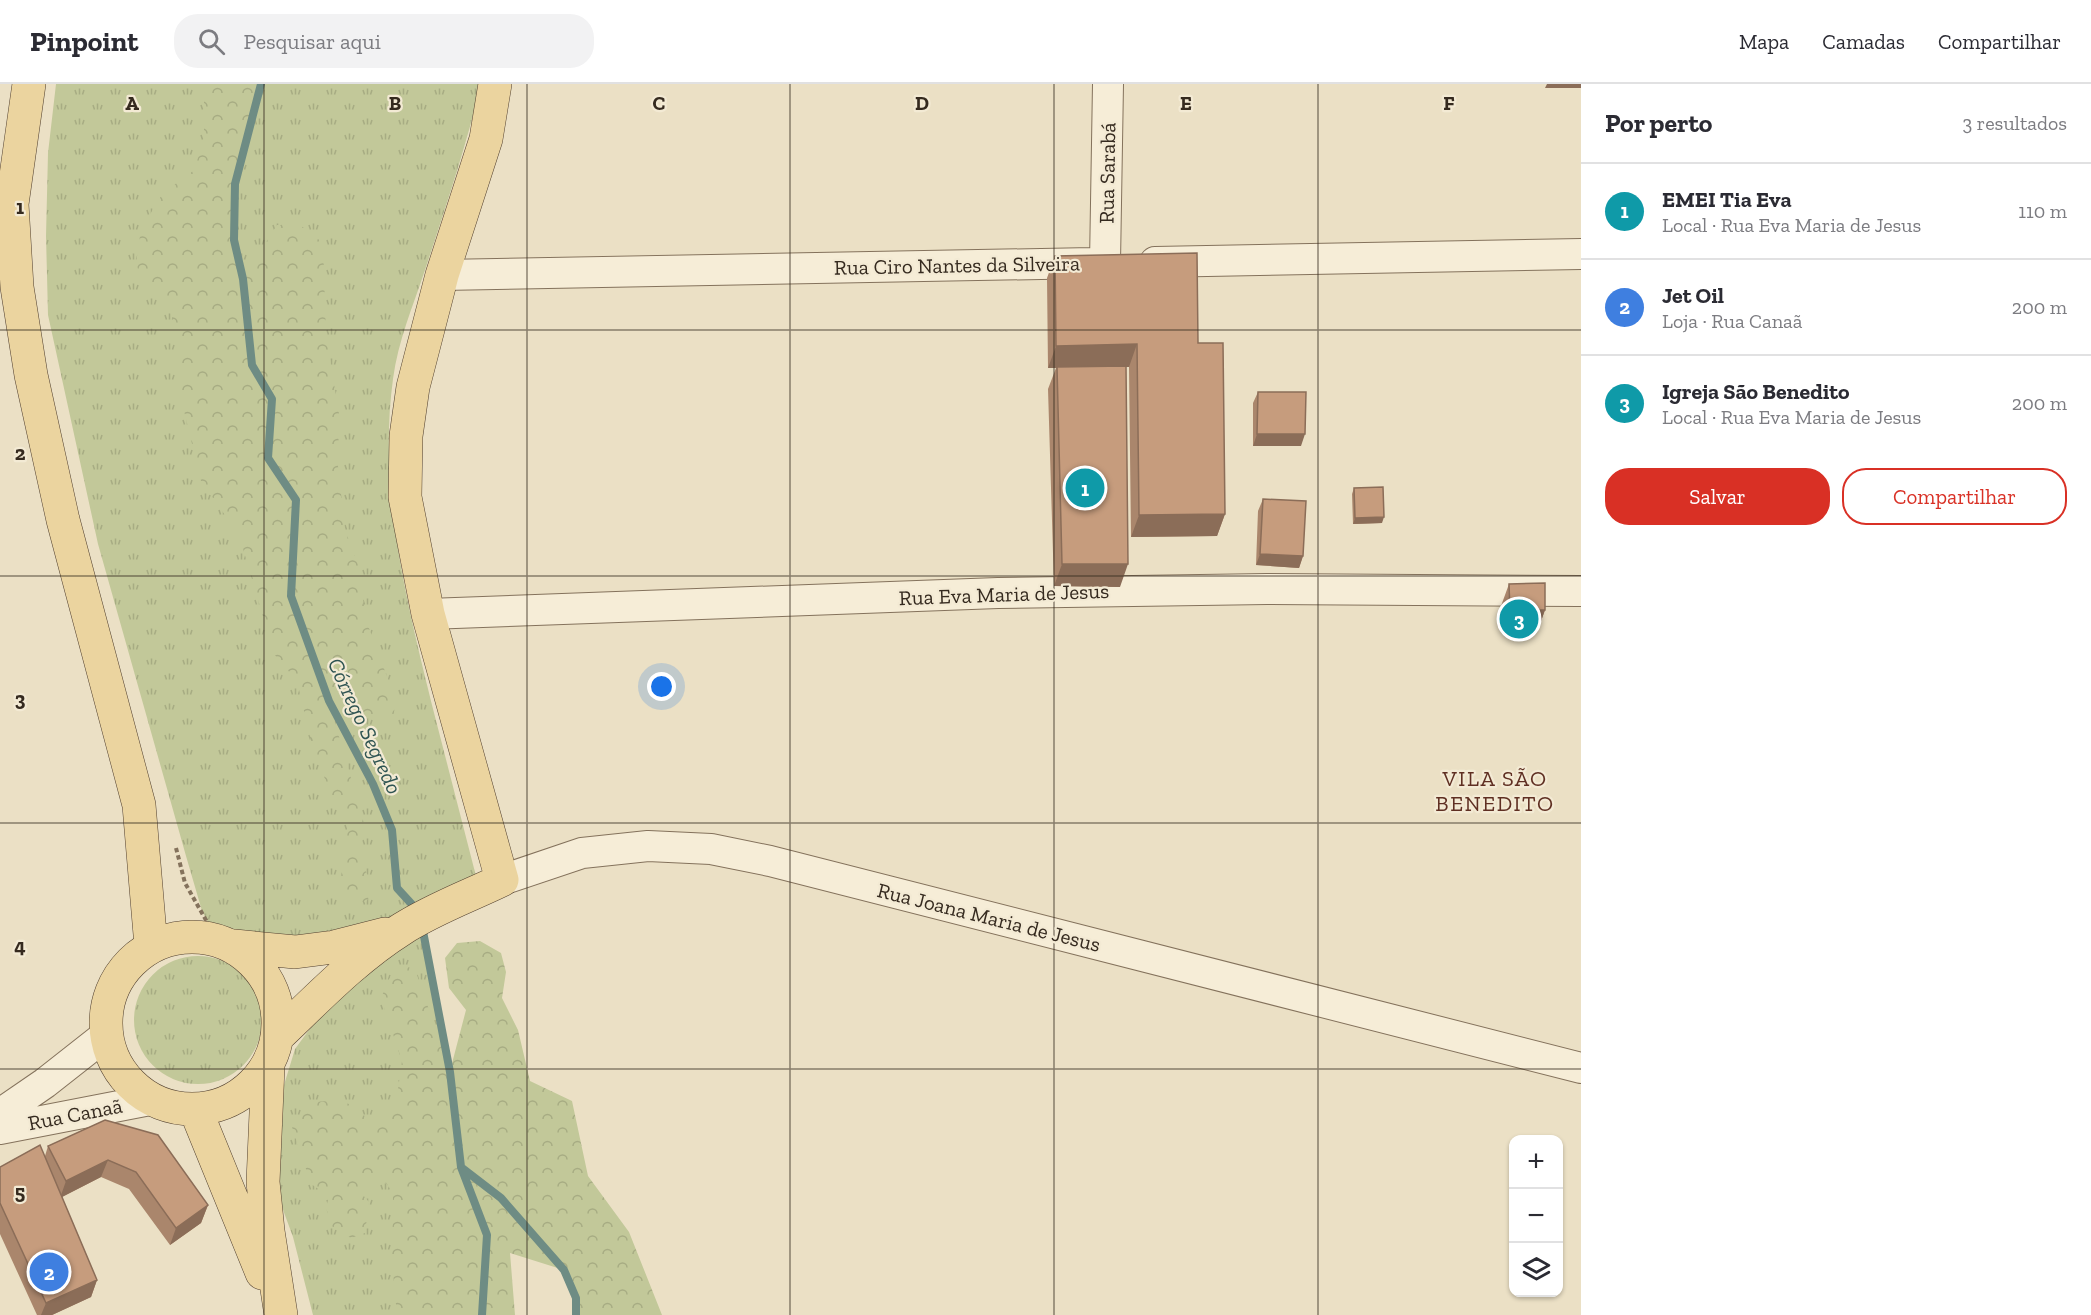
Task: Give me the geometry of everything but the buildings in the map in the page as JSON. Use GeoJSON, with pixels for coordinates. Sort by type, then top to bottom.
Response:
{"type":"FeatureCollection","features":[{"type":"Feature","properties":{"kind":"main road"},"geometry":{"type":"LineString","coordinates":[[29,84],[12,204],[17,287],[31,375],[63,520],[139,806],[151,946]]}},
{"type":"Feature","properties":{"kind":"main road"},"geometry":{"type":"LineString","coordinates":[[495,84],[486,139],[442,275],[413,387],[406,436],[405,497],[428,614],[502,880]]}},
{"type":"Feature","properties":{"kind":"main road","name":"Rua Joana Maria de Jesus"},"geometry":{"type":"LineString","coordinates":[[234,946],[295,952],[334,947],[407,926],[502,880]]}},
{"type":"Feature","properties":{"kind":"main road","name":"Rua Joana Maria de Jesus"},"geometry":{"type":"LineString","coordinates":[[279,1035],[352,968],[407,926]]}},
{"type":"Feature","properties":{"kind":"main road"},"geometry":{"type":"LineString","coordinates":[[268,1067],[249,1089],[224,1104],[196,1111],[150,1100],[129,1084],[114,1061],[106,1035],[106,1009],[115,984],[130,962],[151,946],[172,938],[195,936],[217,939],[234,946],[261,969],[277,1000],[279,1035],[268,1067],[263,1182],[280,1315]]}},
{"type":"Feature","properties":{"kind":"main road"},"geometry":{"type":"LineString","coordinates":[[196,1111],[280,1315]]}},
{"type":"Feature","properties":{"kind":"street","name":"Rua Sarabá"},"geometry":{"type":"LineString","coordinates":[[1105,263],[1108,84]]}},
{"type":"Feature","properties":{"kind":"street","name":"Rua Ciro Nantes da Silveira"},"geometry":{"type":"LineString","coordinates":[[442,275],[1581,254]]}},
{"type":"Feature","properties":{"kind":"street","name":"Rua Eva Maria de Jesus"},"geometry":{"type":"LineString","coordinates":[[428,614],[998,593],[1267,589],[1581,591]]}},
{"type":"Feature","properties":{"kind":"street","name":"Rua Joana Maria de Jesus"},"geometry":{"type":"LineString","coordinates":[[502,880],[582,853],[648,846],[711,849],[770,861],[1581,1068]]}},
{"type":"Feature","properties":{"kind":"street","name":"Rua Canaã"},"geometry":{"type":"LineString","coordinates":[[0,1114],[45,1083],[106,1035]]}},
{"type":"Feature","properties":{"kind":"street","name":"Rua Canaã"},"geometry":{"type":"LineString","coordinates":[[0,1129],[150,1100]]}},
{"type":"Feature","properties":{"kind":"green space"},"geometry":{"type":"Polygon","coordinates":[[[56,84],[481,84],[455,178],[402,337],[395,365],[389,420],[392,502],[404,584],[477,880],[387,921],[278,944],[221,934],[209,924],[202,911],[98,544],[48,315],[46,236],[48,153],[56,84]]]}},
{"type":"Feature","properties":{"kind":"green space"},"geometry":{"type":"Polygon","coordinates":[[[204,84],[261,84],[235,184],[234,240],[243,278],[277,225],[300,225],[323,243],[326,335],[339,414],[338,466],[345,530],[358,564],[366,620],[396,701],[392,723],[329,702],[365,827],[359,857],[372,885],[372,892],[366,902],[348,898],[340,885],[348,822],[333,800],[312,745],[297,681],[274,654],[239,535],[201,481],[179,390],[180,335],[170,312],[142,282],[136,263],[141,229],[163,193],[193,171],[204,141],[204,84]]]}},
{"type":"Feature","properties":{"kind":"green space"},"geometry":{"type":"Polygon","coordinates":[[[420,925],[450,1072],[482,1315],[313,1315],[293,1237],[275,1188],[284,1085],[295,1049],[317,1019],[420,925]]]}},
{"type":"Feature","properties":{"kind":"green space"},"geometry":{"type":"Polygon","coordinates":[[[480,941],[501,953],[506,972],[502,998],[518,1030],[530,1081],[572,1101],[588,1176],[629,1232],[662,1315],[576,1315],[576,1297],[564,1270],[510,1253],[515,1315],[397,1315],[392,1262],[393,1193],[384,1180],[368,1178],[362,1194],[369,1202],[365,1233],[351,1238],[333,1228],[326,1208],[329,1196],[311,1184],[292,1127],[314,1102],[343,1100],[364,1115],[372,1138],[397,1096],[402,1061],[381,998],[391,975],[407,966],[416,972],[450,1071],[466,1010],[449,988],[445,958],[457,943],[480,941]]]}},
{"type":"Feature","properties":{"kind":"green space"},"geometry":{"type":"Polygon","coordinates":[[[198,956],[222,961],[243,975],[257,996],[262,1020],[257,1044],[243,1065],[222,1079],[198,1084],[174,1079],[153,1065],[139,1044],[134,1020],[139,996],[153,975],[174,961],[198,956]]]}},
{"type":"Feature","properties":{"kind":"waterway","name":"Córrego Segredo"},"geometry":{"type":"LineString","coordinates":[[261,84],[235,184],[234,240],[243,279],[252,365],[272,399],[268,458],[296,500],[291,596],[329,701],[373,784],[392,830],[397,888],[418,911]]}},
{"type":"Feature","properties":{"kind":"waterway","name":"Córrego Segredo"},"geometry":{"type":"LineString","coordinates":[[422,926],[450,1072],[461,1167],[487,1235],[482,1315]]}},
{"type":"Feature","properties":{"kind":"waterway"},"geometry":{"type":"LineString","coordinates":[[462,1168],[501,1198],[564,1270],[576,1298],[576,1315]]}},
{"type":"Feature","properties":{"kind":"place","name":"EMEI Tia Eva"},"geometry":{"type":"Point","coordinates":[1085,488]}},
{"type":"Feature","properties":{"kind":"place","name":"Igreja São Benedito"},"geometry":{"type":"Point","coordinates":[1519,619]}},
{"type":"Feature","properties":{"kind":"place","name":"Jet Oil"},"geometry":{"type":"Point","coordinates":[49,1272]}},
{"type":"Feature","properties":{"kind":"district","name":"VILA SÃO BENEDITO"},"geometry":{"type":"Point","coordinates":[1495,790]}}]}
